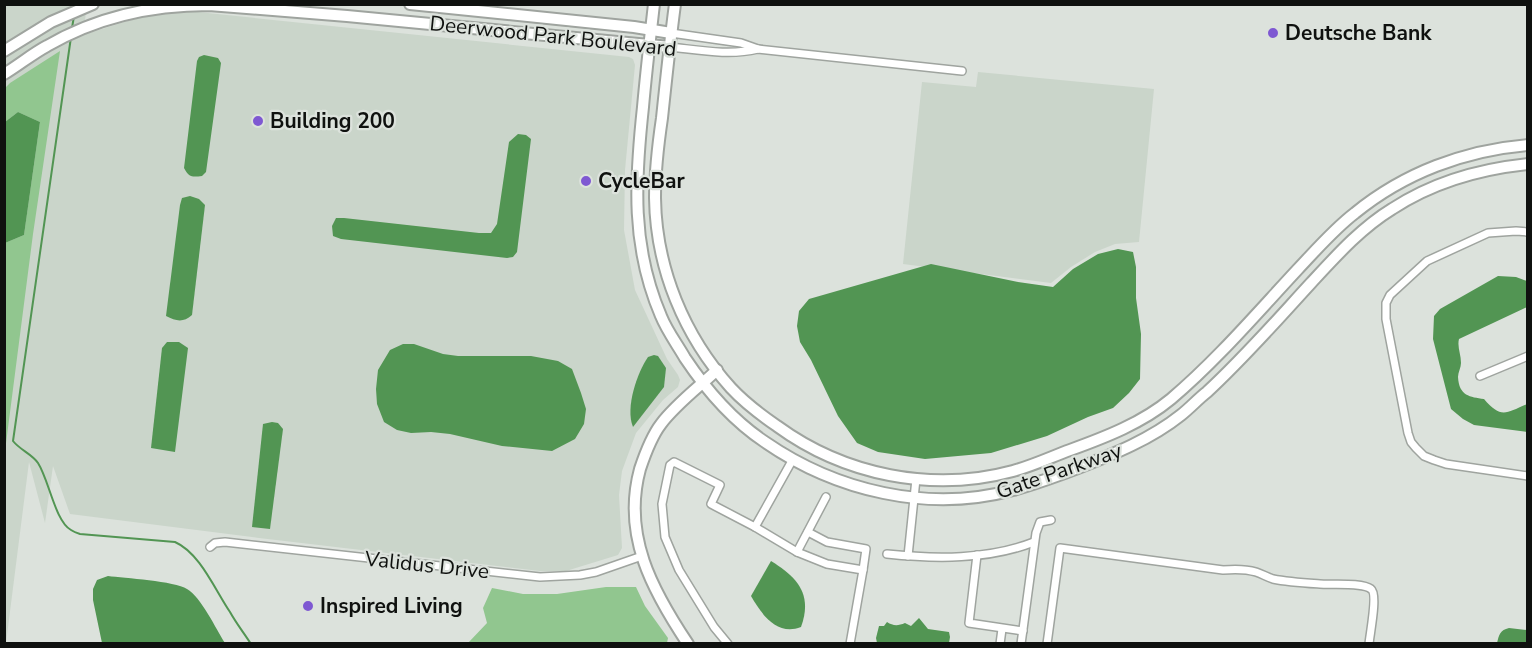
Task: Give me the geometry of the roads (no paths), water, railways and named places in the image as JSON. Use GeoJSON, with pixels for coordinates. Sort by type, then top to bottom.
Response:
{"type":"FeatureCollection","features":[{"type":"Feature","properties":{"kind":"main road"},"geometry":{"type":"LineString","coordinates":[[4,51],[51,22],[93,4]]}},
{"type":"Feature","properties":{"kind":"main road","name":"Deerwood Park Boulevard"},"geometry":{"type":"LineString","coordinates":[[410,4],[671,33]]}},
{"type":"Feature","properties":{"kind":"main road","name":"Gate Parkway"},"geometry":{"type":"LineString","coordinates":[[654,4],[636,185],[640,243],[661,316],[702,384],[743,426],[774,449],[828,477],[893,495],[951,499],[1011,491],[1074,469],[1142,441],[1181,416],[1225,375],[1345,247],[1386,213],[1422,192],[1449,180],[1479,171],[1527,164]]}},
{"type":"Feature","properties":{"kind":"main road","name":"Gate Parkway"},"geometry":{"type":"LineString","coordinates":[[675,4],[655,175],[658,234],[668,280],[681,313],[699,345],[729,386],[756,410],[809,448],[841,461],[884,474],[932,481],[987,477],[1014,471],[1134,424],[1161,407],[1201,372],[1328,237],[1356,212],[1412,176],[1448,161],[1509,146],[1527,145]]}},
{"type":"Feature","properties":{"kind":"main road","name":"Deerwood Park Boulevard"},"geometry":{"type":"LineString","coordinates":[[4,74],[46,46],[94,24],[124,14],[157,7],[189,5],[359,17],[670,47]]}},
{"type":"Feature","properties":{"kind":"main road"},"geometry":{"type":"LineString","coordinates":[[537,34],[553,28],[560,20]]}},
{"type":"Feature","properties":{"kind":"main road"},"geometry":{"type":"LineString","coordinates":[[688,644],[651,581],[642,556],[634,515],[636,483],[645,454],[661,424],[717,370]]}},
{"type":"Feature","properties":{"kind":"street","name":"Deerwood Park Boulevard"},"geometry":{"type":"LineString","coordinates":[[671,33],[741,43],[758,49],[962,71]]}},
{"type":"Feature","properties":{"kind":"street","name":"Deerwood Park Boulevard"},"geometry":{"type":"LineString","coordinates":[[670,47],[730,53],[758,49]]}},
{"type":"Feature","properties":{"kind":"street"},"geometry":{"type":"LineString","coordinates":[[1527,232],[1488,233],[1427,261],[1390,295],[1385,310],[1408,433],[1416,448],[1424,456],[1446,465],[1527,476]]}},
{"type":"Feature","properties":{"kind":"street"},"geometry":{"type":"LineString","coordinates":[[1480,376],[1527,356]]}},
{"type":"Feature","properties":{"kind":"street"},"geometry":{"type":"LineString","coordinates":[[755,526],[793,459]]}},
{"type":"Feature","properties":{"kind":"street"},"geometry":{"type":"LineString","coordinates":[[728,644],[714,627],[679,570],[665,537],[662,504],[670,465],[674,462],[720,485],[711,504],[755,526],[797,552],[827,564],[863,570]]}},
{"type":"Feature","properties":{"kind":"street"},"geometry":{"type":"LineString","coordinates":[[908,556],[916,479]]}},
{"type":"Feature","properties":{"kind":"street"},"geometry":{"type":"LineString","coordinates":[[797,552],[826,497]]}},
{"type":"Feature","properties":{"kind":"street"},"geometry":{"type":"LineString","coordinates":[[1021,644],[1036,533],[1041,522],[1051,520]]}},
{"type":"Feature","properties":{"kind":"street"},"geometry":{"type":"LineString","coordinates":[[808,532],[827,542],[866,549],[850,644]]}},
{"type":"Feature","properties":{"kind":"street","name":"Validus Drive"},"geometry":{"type":"LineString","coordinates":[[210,547],[215,543],[225,542],[540,577],[596,572],[642,556]]}},
{"type":"Feature","properties":{"kind":"street"},"geometry":{"type":"LineString","coordinates":[[887,555],[924,558],[977,555],[1034,542]]}},
{"type":"Feature","properties":{"kind":"street"},"geometry":{"type":"LineString","coordinates":[[1047,644],[1060,548],[1223,570],[1255,572],[1274,579],[1305,583],[1370,588],[1374,595],[1369,644]]}},
{"type":"Feature","properties":{"kind":"street"},"geometry":{"type":"LineString","coordinates":[[977,555],[969,622],[1023,631]]}},
{"type":"Feature","properties":{"kind":"street"},"geometry":{"type":"LineString","coordinates":[[1000,644],[1002,629]]}},
{"type":"Feature","properties":{"kind":"waterway"},"geometry":{"type":"LineString","coordinates":[[72,28],[74,16]]}},
{"type":"Feature","properties":{"kind":"waterway"},"geometry":{"type":"LineString","coordinates":[[71,37],[13,441],[38,463],[56,509],[65,525],[71,530],[80,534],[175,542],[184,547],[206,573],[251,644]]}},
{"type":"Feature","properties":{"kind":"place","name":"Deutsche Bank"},"geometry":{"type":"Point","coordinates":[1273,33]}},
{"type":"Feature","properties":{"kind":"place","name":"Building 200"},"geometry":{"type":"Point","coordinates":[258,121]}},
{"type":"Feature","properties":{"kind":"place","name":"CycleBar"},"geometry":{"type":"Point","coordinates":[586,181]}},
{"type":"Feature","properties":{"kind":"place","name":"Inspired Living"},"geometry":{"type":"Point","coordinates":[308,606]}}]}
